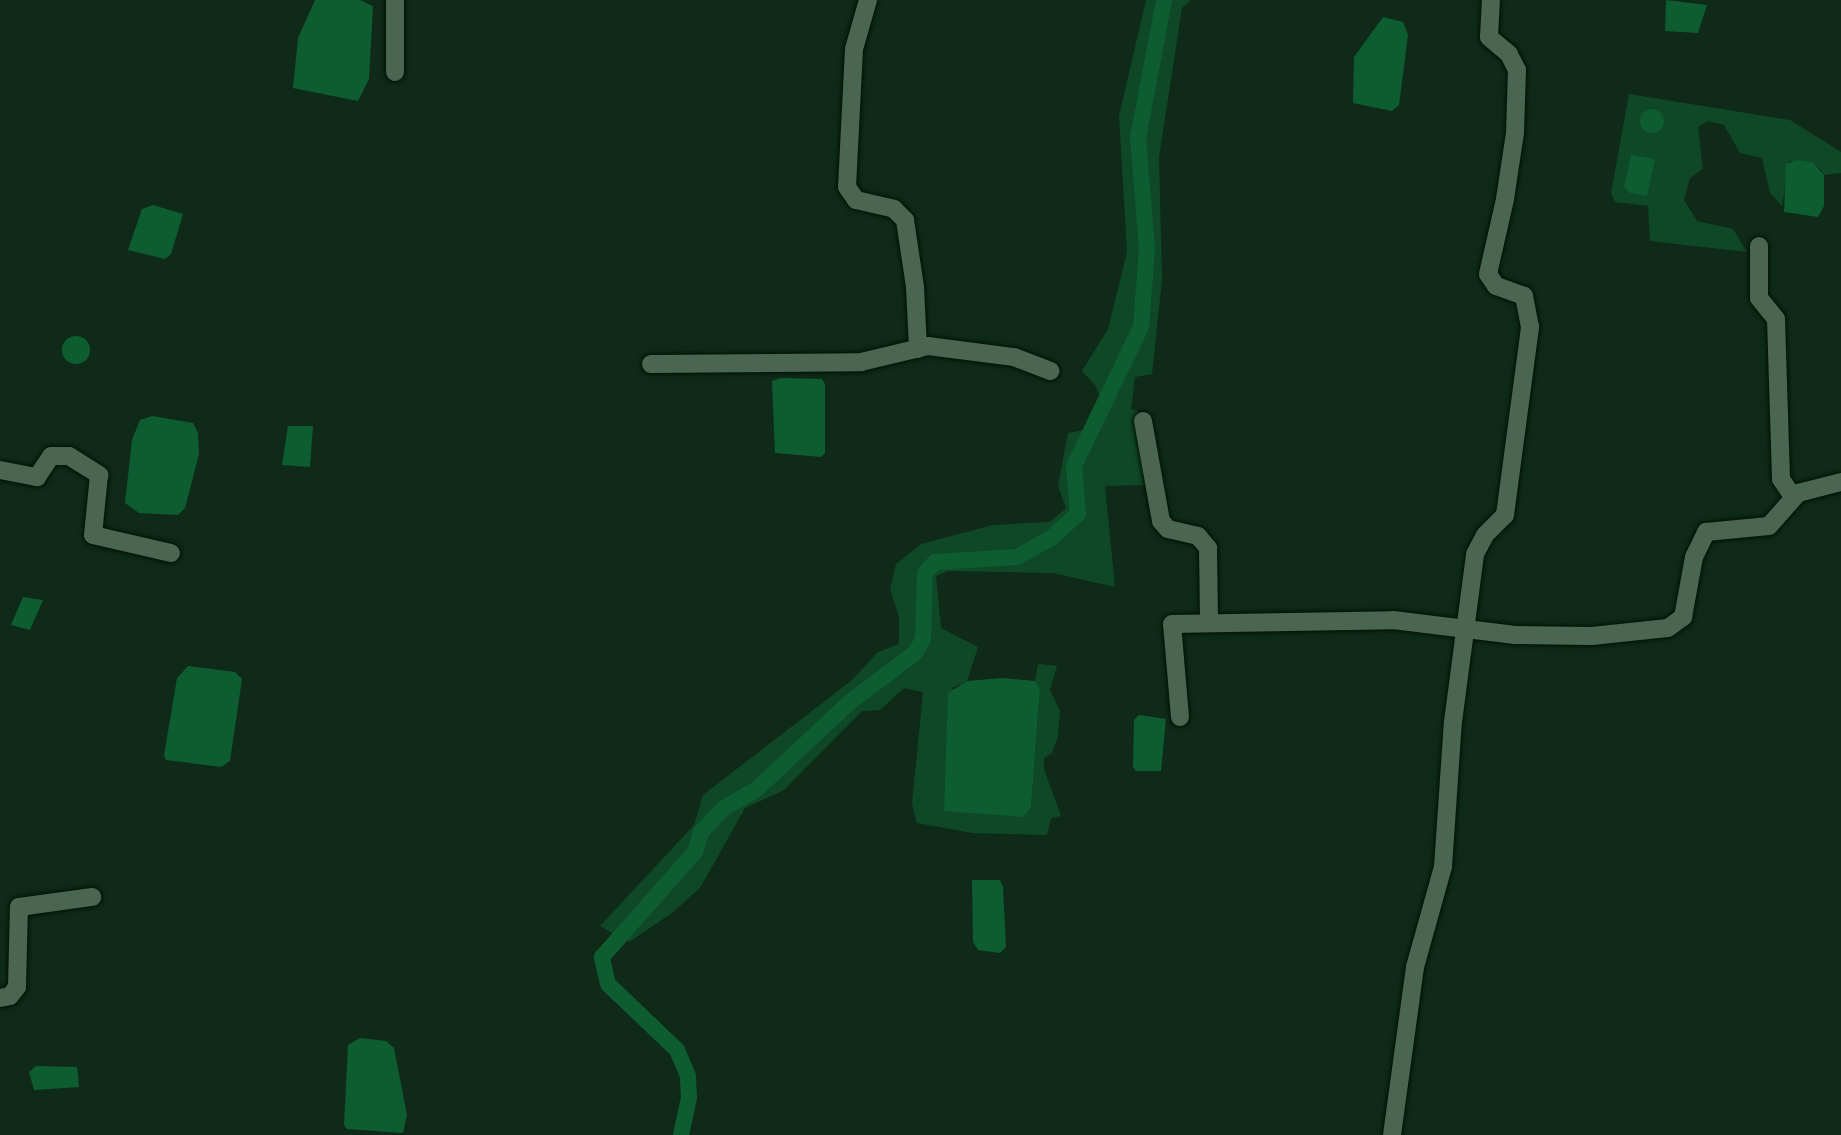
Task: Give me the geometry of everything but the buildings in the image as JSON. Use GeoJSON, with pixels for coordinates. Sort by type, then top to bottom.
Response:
{"type":"FeatureCollection","features":[{"type":"Feature","properties":{"kind":"street"},"geometry":{"type":"LineString","coordinates":[[395,72],[396,0]]}},
{"type":"Feature","properties":{"kind":"street"},"geometry":{"type":"LineString","coordinates":[[868,0],[853,49],[848,187],[856,200],[894,209],[905,220],[915,287],[918,349]]}},
{"type":"Feature","properties":{"kind":"street"},"geometry":{"type":"LineString","coordinates":[[1392,1135],[1415,967],[1443,867],[1455,712],[1468,628],[1475,554],[1485,535],[1505,515],[1530,327],[1524,296],[1496,286],[1488,274],[1507,185],[1517,70],[1509,54],[1489,37],[1490,0]]}},
{"type":"Feature","properties":{"kind":"street"},"geometry":{"type":"LineString","coordinates":[[1759,246],[1759,298],[1776,319],[1780,467],[1785,489],[1793,497]]}},
{"type":"Feature","properties":{"kind":"street"},"geometry":{"type":"LineString","coordinates":[[651,364],[861,362],[918,349],[995,353],[1051,371]]}},
{"type":"Feature","properties":{"kind":"street"},"geometry":{"type":"LineString","coordinates":[[1143,421],[1161,522],[1168,529],[1198,536],[1208,548],[1209,622]]}},
{"type":"Feature","properties":{"kind":"street"},"geometry":{"type":"LineString","coordinates":[[0,470],[37,477],[51,456],[69,456],[99,475],[93,535],[171,553]]}},
{"type":"Feature","properties":{"kind":"street"},"geometry":{"type":"LineString","coordinates":[[1181,717],[1172,624],[1393,620],[1514,635],[1592,636],[1668,628],[1683,617],[1694,557],[1706,532],[1769,526],[1793,497],[1841,482]]}},
{"type":"Feature","properties":{"kind":"street"},"geometry":{"type":"LineString","coordinates":[[0,998],[10,996],[17,987],[19,907],[92,897]]}},
{"type":"Feature","properties":{"kind":"shaded area"},"geometry":{"type":"Polygon","coordinates":[[[315,0],[360,0],[373,6],[369,79],[358,101],[293,88],[298,38],[315,0]]]}},
{"type":"Feature","properties":{"kind":"shaded area"},"geometry":{"type":"Polygon","coordinates":[[[1146,0],[1191,0],[1182,8],[1159,157],[1162,280],[1152,374],[1135,377],[1131,409],[1147,415],[1151,485],[1105,486],[1115,587],[1053,573],[948,571],[936,576],[941,628],[978,647],[967,681],[952,688],[1031,807],[1040,688],[1035,681],[1038,664],[1057,666],[1050,690],[1060,711],[1058,736],[1052,753],[1044,758],[1044,769],[1061,816],[1051,818],[1047,835],[972,833],[917,823],[912,804],[923,692],[904,688],[880,710],[862,711],[784,790],[745,808],[700,888],[672,913],[629,942],[600,926],[694,825],[703,795],[852,680],[878,652],[899,644],[899,617],[890,589],[896,564],[921,544],[993,525],[1050,522],[1066,508],[1058,486],[1068,433],[1100,427],[1106,410],[1095,385],[1082,371],[1108,329],[1127,252],[1119,116],[1146,0]]]}},
{"type":"Feature","properties":{"kind":"shaded area"},"geometry":{"type":"Polygon","coordinates":[[[1666,0],[1707,5],[1698,33],[1665,31],[1666,0]]]}},
{"type":"Feature","properties":{"kind":"shaded area"},"geometry":{"type":"Polygon","coordinates":[[[1383,17],[1403,22],[1408,35],[1399,105],[1392,111],[1353,103],[1354,57],[1383,17]]]}},
{"type":"Feature","properties":{"kind":"shaded area"},"geometry":{"type":"Polygon","coordinates":[[[1629,94],[1790,120],[1841,152],[1841,173],[1824,175],[1820,169],[1789,161],[1782,206],[1770,193],[1762,158],[1740,153],[1724,125],[1708,121],[1698,127],[1703,169],[1690,178],[1684,200],[1697,221],[1733,229],[1747,252],[1650,241],[1648,206],[1615,202],[1611,193],[1629,94]]]}},
{"type":"Feature","properties":{"kind":"shaded area"},"geometry":{"type":"Polygon","coordinates":[[[1652,109],[1663,116],[1664,121],[1657,132],[1652,133],[1641,126],[1640,121],[1647,110],[1652,109]]]}},
{"type":"Feature","properties":{"kind":"shaded area"},"geometry":{"type":"Polygon","coordinates":[[[1631,155],[1655,159],[1647,196],[1630,193],[1624,187],[1631,155]]]}},
{"type":"Feature","properties":{"kind":"shaded area"},"geometry":{"type":"Polygon","coordinates":[[[1796,160],[1812,162],[1824,175],[1824,206],[1818,217],[1784,212],[1786,164],[1796,160]]]}},
{"type":"Feature","properties":{"kind":"shaded area"},"geometry":{"type":"Polygon","coordinates":[[[153,205],[183,214],[171,254],[165,259],[128,250],[142,209],[153,205]]]}},
{"type":"Feature","properties":{"kind":"shaded area"},"geometry":{"type":"Polygon","coordinates":[[[76,336],[86,340],[90,350],[86,360],[76,364],[66,360],[62,350],[66,340],[76,336]]]}},
{"type":"Feature","properties":{"kind":"shaded area"},"geometry":{"type":"Polygon","coordinates":[[[781,378],[822,379],[825,384],[825,453],[821,457],[775,453],[772,381],[781,378]]]}},
{"type":"Feature","properties":{"kind":"shaded area"},"geometry":{"type":"Polygon","coordinates":[[[152,416],[193,423],[198,433],[199,454],[185,508],[178,515],[139,513],[125,503],[132,440],[140,420],[152,416]]]}},
{"type":"Feature","properties":{"kind":"shaded area"},"geometry":{"type":"Polygon","coordinates":[[[288,426],[313,426],[310,467],[282,465],[288,426]]]}},
{"type":"Feature","properties":{"kind":"shaded area"},"geometry":{"type":"Polygon","coordinates":[[[23,597],[43,600],[30,630],[11,625],[23,597]]]}},
{"type":"Feature","properties":{"kind":"shaded area"},"geometry":{"type":"Polygon","coordinates":[[[188,666],[235,672],[242,679],[230,761],[221,767],[166,760],[164,755],[177,678],[188,666]]]}},
{"type":"Feature","properties":{"kind":"shaded area"},"geometry":{"type":"Polygon","coordinates":[[[1003,678],[1035,681],[1040,688],[1031,807],[1023,817],[944,811],[948,693],[967,681],[1003,678]]]}},
{"type":"Feature","properties":{"kind":"shaded area"},"geometry":{"type":"Polygon","coordinates":[[[1139,715],[1166,719],[1161,771],[1136,771],[1133,767],[1134,720],[1139,715]]]}},
{"type":"Feature","properties":{"kind":"shaded area"},"geometry":{"type":"Polygon","coordinates":[[[972,880],[1000,880],[1003,887],[1006,947],[1000,953],[978,950],[973,942],[972,880]]]}},
{"type":"Feature","properties":{"kind":"shaded area"},"geometry":{"type":"Polygon","coordinates":[[[360,1038],[386,1041],[394,1048],[407,1115],[403,1133],[347,1129],[344,1125],[348,1045],[360,1038]]]}},
{"type":"Feature","properties":{"kind":"shaded area"},"geometry":{"type":"Polygon","coordinates":[[[36,1066],[77,1067],[79,1087],[34,1090],[29,1072],[36,1066]]]}},
{"type":"Feature","properties":{"kind":"waterway"},"geometry":{"type":"LineString","coordinates":[[681,1135],[689,1098],[688,1076],[677,1050],[608,984],[602,957],[695,852],[701,832],[724,808],[758,788],[850,702],[915,653],[923,639],[925,573],[935,562],[1017,557],[1050,539],[1078,514],[1074,466],[1141,327],[1147,249],[1138,138],[1164,0]]}}]}
